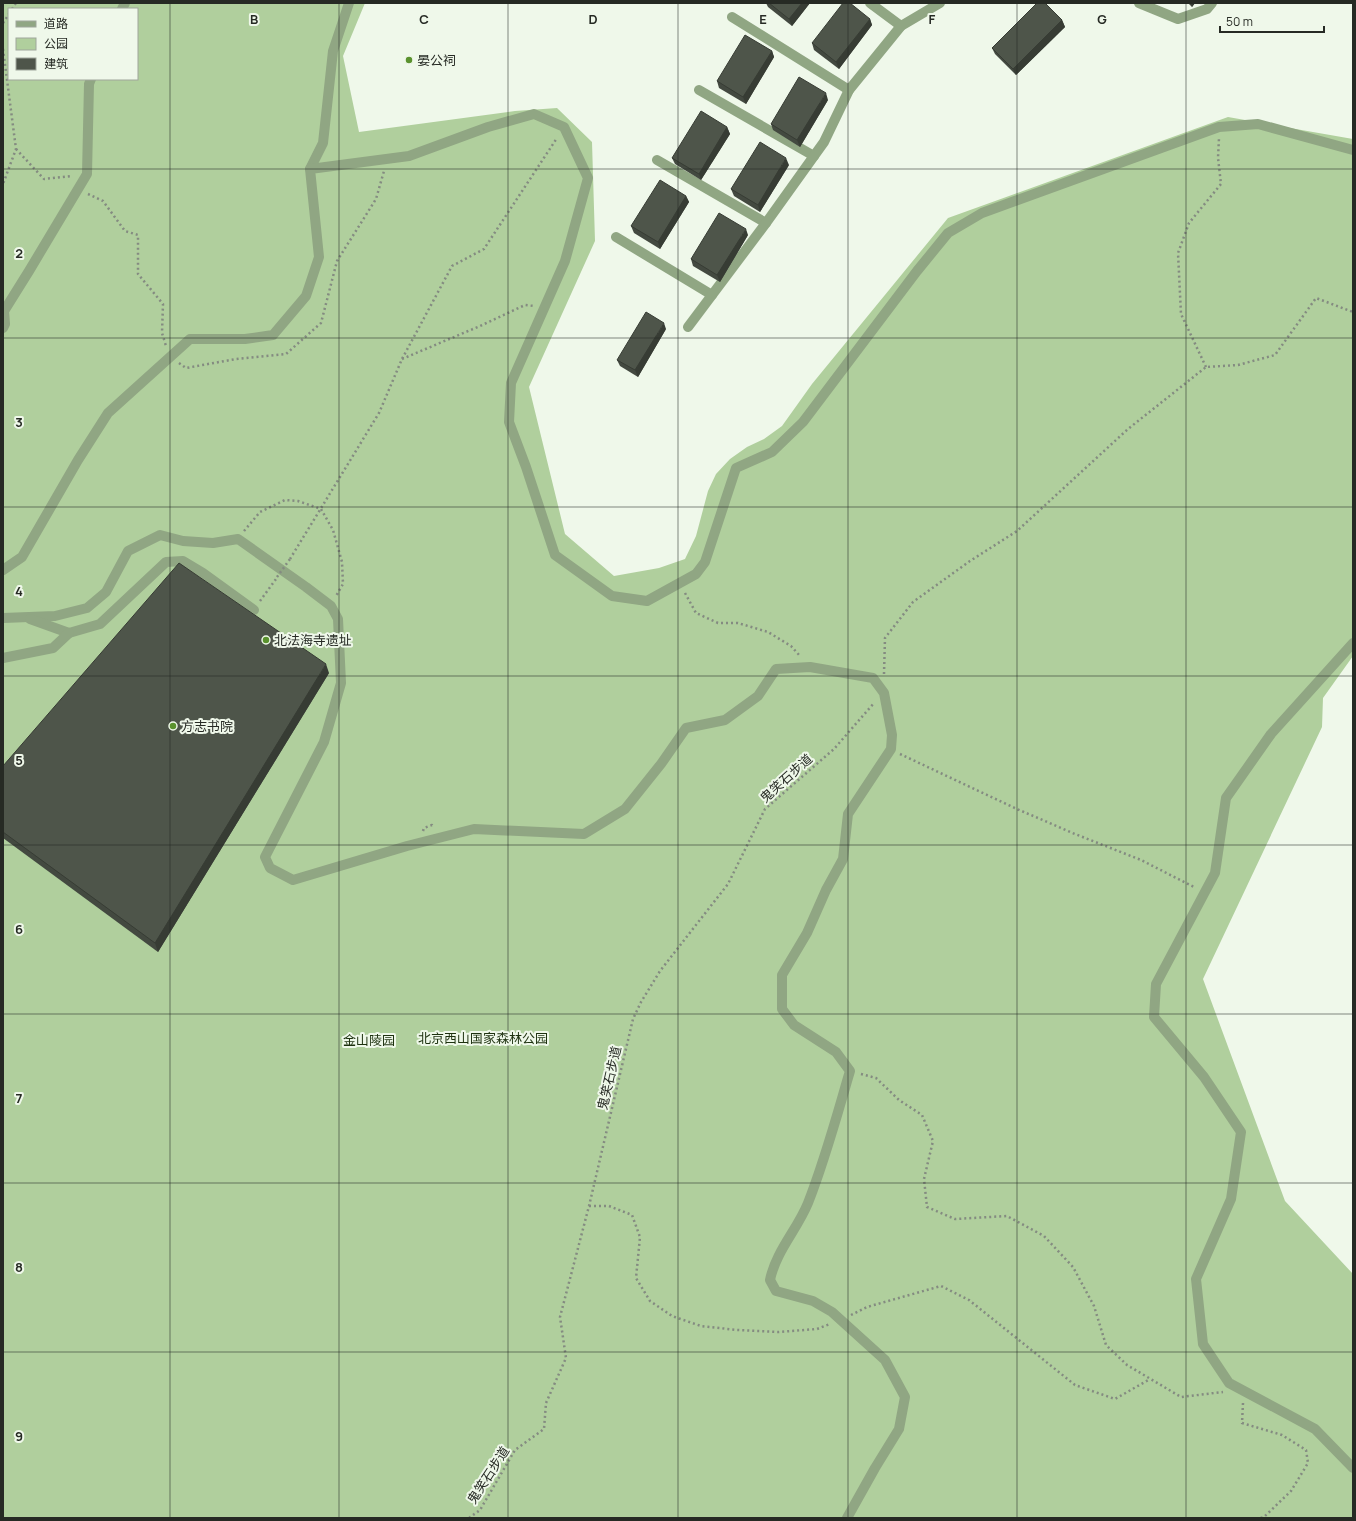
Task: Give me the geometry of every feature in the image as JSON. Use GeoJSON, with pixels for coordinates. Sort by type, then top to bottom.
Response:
{"type":"FeatureCollection","features":[{"type":"Feature","properties":{"kind":"street"},"geometry":{"type":"LineString","coordinates":[[3,570],[22,557],[78,460],[108,413],[169,357],[190,339],[245,339],[273,335],[306,296],[318,257],[310,169],[322,143],[333,51],[349,3]]}},
{"type":"Feature","properties":{"kind":"street"},"geometry":{"type":"LineString","coordinates":[[870,3],[901,26]]}},
{"type":"Feature","properties":{"kind":"street"},"geometry":{"type":"LineString","coordinates":[[688,327],[766,223],[824,142],[849,90],[901,26],[940,3]]}},
{"type":"Feature","properties":{"kind":"street"},"geometry":{"type":"LineString","coordinates":[[1139,3],[1178,19],[1207,9],[1212,3]]}},
{"type":"Feature","properties":{"kind":"street"},"geometry":{"type":"LineString","coordinates":[[732,17],[849,90]]}},
{"type":"Feature","properties":{"kind":"street"},"geometry":{"type":"LineString","coordinates":[[3,328],[5,324],[4,311],[87,174],[88,84],[90,80]]}},
{"type":"Feature","properties":{"kind":"street"},"geometry":{"type":"LineString","coordinates":[[700,90],[814,156]]}},
{"type":"Feature","properties":{"kind":"street"},"geometry":{"type":"LineString","coordinates":[[310,169],[409,156],[488,127],[534,114],[564,127],[588,178],[565,261],[511,383],[509,422],[526,467],[555,555],[612,596],[647,601],[696,574],[705,562],[736,468],[772,452],[803,422],[917,271],[948,233],[982,213],[1219,127],[1258,124],[1353,150]]}},
{"type":"Feature","properties":{"kind":"street"},"geometry":{"type":"LineString","coordinates":[[657,160],[766,223]]}},
{"type":"Feature","properties":{"kind":"street"},"geometry":{"type":"LineString","coordinates":[[616,237],[712,295]]}},
{"type":"Feature","properties":{"kind":"street"},"geometry":{"type":"LineString","coordinates":[[3,618],[55,616],[87,608],[106,592],[128,551],[160,535],[183,541],[213,543],[238,539],[331,606],[338,619],[341,683],[324,742],[265,857],[270,868],[293,880],[407,846],[474,829],[584,834],[625,809],[661,764],[686,728],[725,720],[758,696],[776,669],[810,667],[873,678],[884,693],[892,735],[891,750],[848,814],[843,859],[826,890],[807,933],[782,975],[782,1008],[794,1025],[836,1052],[850,1071],[824,1156],[807,1204],[773,1266],[770,1280],[776,1291],[813,1301],[832,1312],[886,1360],[905,1397],[899,1429],[847,1518]]}},
{"type":"Feature","properties":{"kind":"street"},"geometry":{"type":"LineString","coordinates":[[3,658],[53,648],[70,633],[100,624],[166,562],[183,561],[203,573],[254,610]]}},
{"type":"Feature","properties":{"kind":"street"},"geometry":{"type":"LineString","coordinates":[[24,618],[70,633]]}},
{"type":"Feature","properties":{"kind":"street"},"geometry":{"type":"LineString","coordinates":[[1353,642],[1271,734],[1226,798],[1215,873],[1156,984],[1154,1017],[1204,1077],[1241,1132],[1231,1199],[1196,1279],[1203,1344],[1229,1382],[1315,1429],[1353,1468]]}},
{"type":"Feature","properties":{"kind":"path"},"geometry":{"type":"LineString","coordinates":[[3,50],[16,149],[3,184]]}},
{"type":"Feature","properties":{"kind":"path"},"geometry":{"type":"LineString","coordinates":[[254,610],[290,559],[379,413],[402,359],[452,266],[484,248],[564,127]]}},
{"type":"Feature","properties":{"kind":"path"},"geometry":{"type":"LineString","coordinates":[[1206,367],[1181,314],[1178,253],[1189,223],[1221,184],[1218,158],[1219,127]]}},
{"type":"Feature","properties":{"kind":"path"},"geometry":{"type":"LineString","coordinates":[[16,149],[44,179],[87,174]]}},
{"type":"Feature","properties":{"kind":"path"},"geometry":{"type":"LineString","coordinates":[[78,189],[103,201],[125,231],[138,235],[138,274],[163,304],[162,333],[169,357]]}},
{"type":"Feature","properties":{"kind":"path"},"geometry":{"type":"LineString","coordinates":[[884,693],[885,638],[913,602],[970,561],[1017,531],[1128,429],[1206,367],[1238,366],[1275,355],[1316,298],[1353,312]]}},
{"type":"Feature","properties":{"kind":"path"},"geometry":{"type":"LineString","coordinates":[[402,359],[480,326],[524,305],[544,306]]}},
{"type":"Feature","properties":{"kind":"path"},"geometry":{"type":"LineString","coordinates":[[238,539],[260,512],[285,500],[298,501],[321,509],[333,530],[342,562],[343,584],[331,606]]}},
{"type":"Feature","properties":{"kind":"path"},"geometry":{"type":"LineString","coordinates":[[680,584],[696,613],[718,623],[738,623],[768,632],[791,646],[810,667]]}},
{"type":"Feature","properties":{"kind":"path","name":"鬼笑石步道"},"geometry":{"type":"LineString","coordinates":[[469,1518],[480,1510],[515,1450],[544,1430],[546,1403],[566,1358],[560,1317],[589,1206],[634,1019],[642,1002],[660,971],[728,884],[765,809],[834,749],[884,693]]}},
{"type":"Feature","properties":{"kind":"path"},"geometry":{"type":"LineString","coordinates":[[891,750],[1032,815],[1141,860],[1204,892]]}},
{"type":"Feature","properties":{"kind":"path"},"geometry":{"type":"LineString","coordinates":[[850,1071],[876,1078],[899,1100],[922,1115],[933,1141],[924,1179],[927,1206],[955,1219],[1007,1216],[1044,1236],[1073,1267],[1094,1306],[1106,1345],[1127,1365],[1181,1397],[1243,1390],[1242,1423],[1282,1435],[1306,1450],[1308,1463],[1291,1491],[1264,1517],[1260,1518]]}},
{"type":"Feature","properties":{"kind":"green space","name":"北京西山国家森林公园"},"geometry":{"type":"Polygon","coordinates":[[[3,3],[365,3],[343,56],[359,132],[515,111],[557,108],[592,142],[595,241],[529,387],[565,534],[614,576],[659,568],[685,559],[696,536],[708,491],[716,474],[730,459],[747,447],[764,439],[782,426],[812,384],[948,218],[1228,117],[1353,139],[1353,656],[1323,698],[1322,727],[1203,979],[1285,1201],[1353,1274],[1353,1518],[3,1518],[3,3]]]}},
{"type":"Feature","properties":{"kind":"building"},"geometry":{"type":"Polygon","coordinates":[[[769,3],[802,3],[789,19],[769,3]]]}},
{"type":"Feature","properties":{"kind":"building"},"geometry":{"type":"Polygon","coordinates":[[[843,3],[850,3],[870,19],[836,62],[812,43],[843,3]]]}},
{"type":"Feature","properties":{"kind":"building"},"geometry":{"type":"Polygon","coordinates":[[[1037,3],[1045,3],[1062,20],[1013,69],[992,48],[1037,3]]]}},
{"type":"Feature","properties":{"kind":"building"},"geometry":{"type":"Polygon","coordinates":[[[745,35],[772,51],[743,97],[717,81],[745,35]]]}},
{"type":"Feature","properties":{"kind":"building"},"geometry":{"type":"Polygon","coordinates":[[[799,77],[826,93],[797,140],[771,124],[799,77]]]}},
{"type":"Feature","properties":{"kind":"building"},"geometry":{"type":"Polygon","coordinates":[[[701,111],[727,127],[699,174],[672,158],[701,111]]]}},
{"type":"Feature","properties":{"kind":"building"},"geometry":{"type":"Polygon","coordinates":[[[760,142],[786,158],[758,205],[731,189],[760,142]]]}},
{"type":"Feature","properties":{"kind":"building"},"geometry":{"type":"Polygon","coordinates":[[[660,180],[686,196],[658,242],[631,226],[660,180]]]}},
{"type":"Feature","properties":{"kind":"building"},"geometry":{"type":"Polygon","coordinates":[[[719,213],[746,229],[717,275],[691,259],[719,213]]]}},
{"type":"Feature","properties":{"kind":"building"},"geometry":{"type":"Polygon","coordinates":[[[646,312],[664,323],[635,370],[617,360],[646,312]]]}},
{"type":"Feature","properties":{"kind":"building","name":"方志书院"},"geometry":{"type":"Polygon","coordinates":[[[179,563],[326,664],[155,943],[3,832],[3,766],[179,563]]]}},
{"type":"Feature","properties":{"kind":"place","name":"晏公祠"},"geometry":{"type":"Point","coordinates":[409,60]}},
{"type":"Feature","properties":{"kind":"place","name":"北法海寺遗址"},"geometry":{"type":"Point","coordinates":[266,640]}},
{"type":"Feature","properties":{"kind":"place","name":"方志书院"},"geometry":{"type":"Point","coordinates":[173,726]}},
{"type":"Feature","properties":{"kind":"park label","name":"金山陵园"},"geometry":{"type":"Point","coordinates":[369,1040]}}]}
